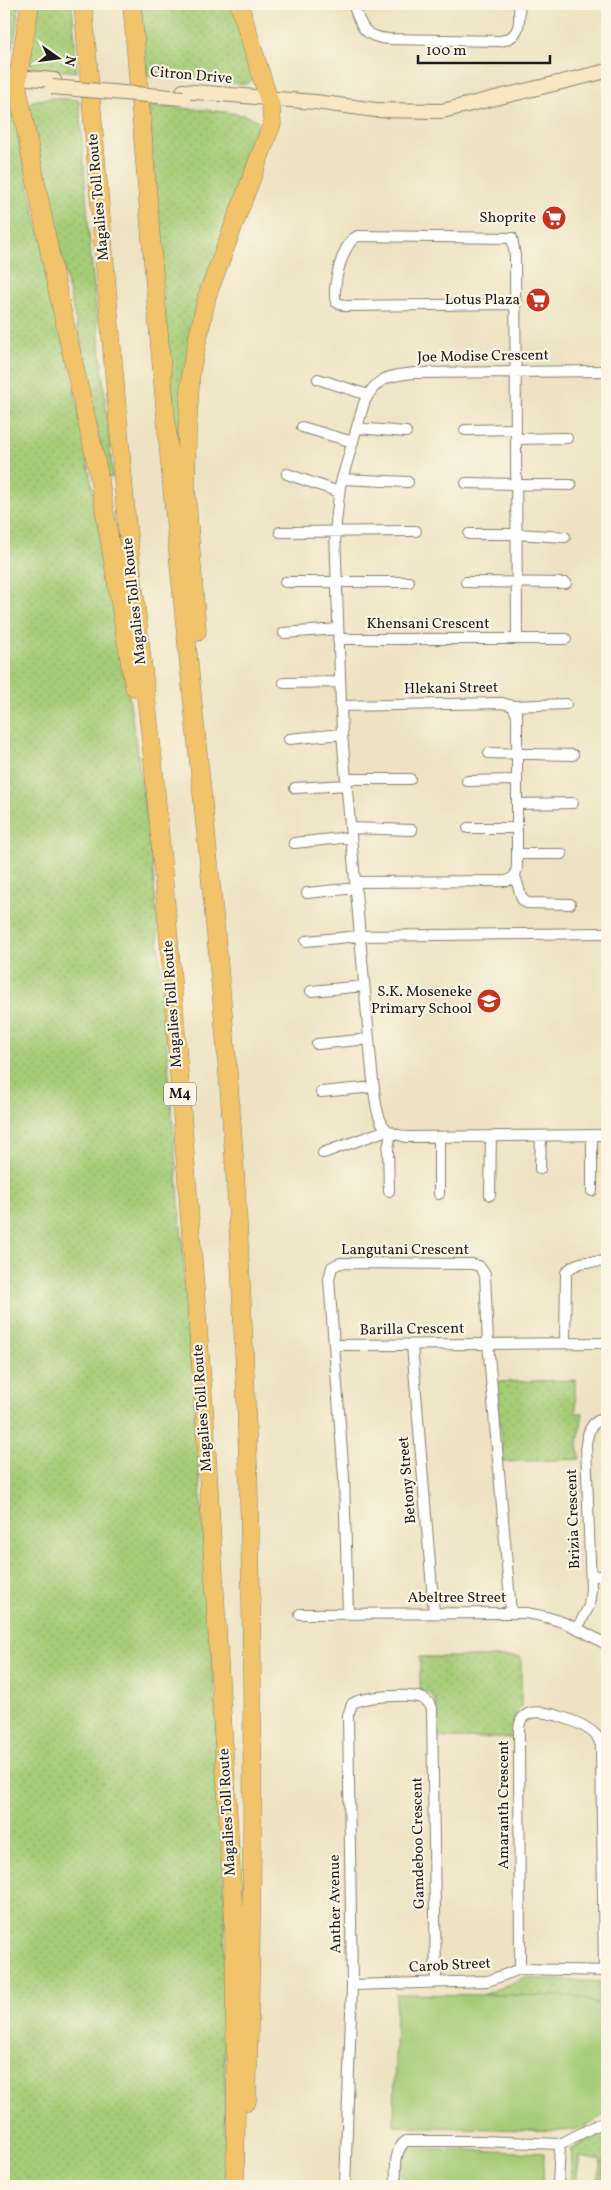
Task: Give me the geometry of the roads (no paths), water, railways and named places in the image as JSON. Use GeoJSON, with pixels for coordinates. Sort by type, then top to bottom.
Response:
{"type":"FeatureCollection","features":[{"type":"Feature","properties":{"kind":"highway"},"geometry":{"type":"LineString","coordinates":[[30,4],[11,80],[98,471],[148,778],[169,940]]}},
{"type":"Feature","properties":{"kind":"highway","name":"Magalies Toll Route"},"geometry":{"type":"LineString","coordinates":[[83,4],[127,527],[152,750],[169,940],[204,1422],[234,1921],[235,2186]]}},
{"type":"Feature","properties":{"kind":"highway","name":"Magalies Toll Route"},"geometry":{"type":"LineString","coordinates":[[132,4],[176,539],[218,952],[238,1218],[248,1428],[252,1610],[251,1983],[245,2186]]}},
{"type":"Feature","properties":{"kind":"highway"},"geometry":{"type":"LineString","coordinates":[[218,952],[186,488],[187,435],[191,370],[207,296],[272,124],[270,103],[239,4]]}},
{"type":"Feature","properties":{"kind":"street"},"geometry":{"type":"LineString","coordinates":[[352,4],[360,26],[372,37],[500,41],[512,37],[516,33],[520,22],[519,4]]}},
{"type":"Feature","properties":{"kind":"street"},"geometry":{"type":"LineString","coordinates":[[603,78],[607,66]]}},
{"type":"Feature","properties":{"kind":"street","name":"Citron Drive"},"geometry":{"type":"LineString","coordinates":[[11,80],[270,103],[376,110],[442,111],[603,78]]}},
{"type":"Feature","properties":{"kind":"street"},"geometry":{"type":"LineString","coordinates":[[514,304],[345,306],[336,302],[334,297],[345,250],[354,237],[512,238],[516,256],[514,304],[517,638]]}},
{"type":"Feature","properties":{"kind":"street","name":"Joe Modise Crescent"},"geometry":{"type":"LineString","coordinates":[[368,395],[376,384],[393,376],[414,373],[607,371]]}},
{"type":"Feature","properties":{"kind":"street"},"geometry":{"type":"LineString","coordinates":[[318,378],[368,395],[339,492],[335,532],[336,582],[340,706],[346,782],[374,1087],[379,1116],[389,1131],[389,1191]]}},
{"type":"Feature","properties":{"kind":"street"},"geometry":{"type":"LineString","coordinates":[[302,427],[353,442]]}},
{"type":"Feature","properties":{"kind":"street"},"geometry":{"type":"LineString","coordinates":[[357,428],[406,432]]}},
{"type":"Feature","properties":{"kind":"street"},"geometry":{"type":"LineString","coordinates":[[465,430],[567,438]]}},
{"type":"Feature","properties":{"kind":"street"},"geometry":{"type":"LineString","coordinates":[[287,474],[339,492]]}},
{"type":"Feature","properties":{"kind":"street"},"geometry":{"type":"LineString","coordinates":[[342,479],[408,482]]}},
{"type":"Feature","properties":{"kind":"street"},"geometry":{"type":"LineString","coordinates":[[466,483],[570,485]]}},
{"type":"Feature","properties":{"kind":"street"},"geometry":{"type":"LineString","coordinates":[[280,532],[416,531]]}},
{"type":"Feature","properties":{"kind":"street"},"geometry":{"type":"LineString","coordinates":[[469,534],[565,537]]}},
{"type":"Feature","properties":{"kind":"street"},"geometry":{"type":"LineString","coordinates":[[285,582],[409,582]]}},
{"type":"Feature","properties":{"kind":"street"},"geometry":{"type":"LineString","coordinates":[[466,582],[566,583]]}},
{"type":"Feature","properties":{"kind":"street"},"geometry":{"type":"LineString","coordinates":[[284,633],[338,634]]}},
{"type":"Feature","properties":{"kind":"street","name":"Khensani Crescent"},"geometry":{"type":"LineString","coordinates":[[338,634],[566,639]]}},
{"type":"Feature","properties":{"kind":"street"},"geometry":{"type":"LineString","coordinates":[[284,683],[340,682]]}},
{"type":"Feature","properties":{"kind":"street","name":"Hlekani Street"},"geometry":{"type":"LineString","coordinates":[[340,706],[502,703],[512,706],[518,716],[518,854],[515,876],[522,899],[527,903],[570,904]]}},
{"type":"Feature","properties":{"kind":"street"},"geometry":{"type":"LineString","coordinates":[[512,706],[566,704]]}},
{"type":"Feature","properties":{"kind":"street"},"geometry":{"type":"LineString","coordinates":[[290,739],[342,734]]}},
{"type":"Feature","properties":{"kind":"street"},"geometry":{"type":"LineString","coordinates":[[489,753],[572,755]]}},
{"type":"Feature","properties":{"kind":"street"},"geometry":{"type":"LineString","coordinates":[[295,788],[346,782],[410,779]]}},
{"type":"Feature","properties":{"kind":"street"},"geometry":{"type":"LineString","coordinates":[[466,781],[518,780]]}},
{"type":"Feature","properties":{"kind":"street"},"geometry":{"type":"LineString","coordinates":[[518,804],[573,803]]}},
{"type":"Feature","properties":{"kind":"street"},"geometry":{"type":"LineString","coordinates":[[468,828],[518,828]]}},
{"type":"Feature","properties":{"kind":"street"},"geometry":{"type":"LineString","coordinates":[[294,843],[351,832],[412,830]]}},
{"type":"Feature","properties":{"kind":"street"},"geometry":{"type":"LineString","coordinates":[[518,854],[562,854]]}},
{"type":"Feature","properties":{"kind":"street"},"geometry":{"type":"LineString","coordinates":[[308,893],[355,885],[507,881],[515,876]]}},
{"type":"Feature","properties":{"kind":"street"},"geometry":{"type":"LineString","coordinates":[[306,941],[360,936],[607,933]]}},
{"type":"Feature","properties":{"kind":"street"},"geometry":{"type":"LineString","coordinates":[[311,991],[364,986]]}},
{"type":"Feature","properties":{"kind":"street"},"geometry":{"type":"LineString","coordinates":[[316,1044],[369,1039]]}},
{"type":"Feature","properties":{"kind":"street"},"geometry":{"type":"LineString","coordinates":[[320,1092],[374,1087]]}},
{"type":"Feature","properties":{"kind":"street"},"geometry":{"type":"LineString","coordinates":[[323,1154],[389,1131],[406,1137],[607,1135]]}},
{"type":"Feature","properties":{"kind":"street"},"geometry":{"type":"LineString","coordinates":[[540,1169],[541,1136]]}},
{"type":"Feature","properties":{"kind":"street"},"geometry":{"type":"LineString","coordinates":[[592,1136],[592,1191]]}},
{"type":"Feature","properties":{"kind":"street"},"geometry":{"type":"LineString","coordinates":[[439,1137],[439,1194]]}},
{"type":"Feature","properties":{"kind":"street"},"geometry":{"type":"LineString","coordinates":[[490,1195],[491,1137]]}},
{"type":"Feature","properties":{"kind":"street"},"geometry":{"type":"LineString","coordinates":[[565,1343],[564,1279],[566,1273],[574,1264],[580,1262],[607,1262]]}},
{"type":"Feature","properties":{"kind":"street","name":"Langutani Crescent"},"geometry":{"type":"LineString","coordinates":[[334,1345],[329,1279],[332,1267],[340,1263],[472,1264],[479,1266],[485,1274],[486,1280],[488,1343]]}},
{"type":"Feature","properties":{"kind":"street"},"geometry":{"type":"LineString","coordinates":[[488,1343],[511,1612]]}},
{"type":"Feature","properties":{"kind":"street","name":"Barilla Crescent"},"geometry":{"type":"LineString","coordinates":[[334,1345],[607,1343]]}},
{"type":"Feature","properties":{"kind":"street"},"geometry":{"type":"LineString","coordinates":[[334,1345],[344,1478],[348,1614]]}},
{"type":"Feature","properties":{"kind":"street","name":"Betony Street"},"geometry":{"type":"LineString","coordinates":[[412,1345],[434,1613]]}},
{"type":"Feature","properties":{"kind":"street","name":"Brizia Crescent"},"geometry":{"type":"LineString","coordinates":[[578,1628],[589,1606],[591,1575],[586,1444],[590,1428],[594,1423],[607,1418]]}},
{"type":"Feature","properties":{"kind":"street"},"geometry":{"type":"LineString","coordinates":[[591,1575],[607,1577]]}},
{"type":"Feature","properties":{"kind":"street","name":"Abeltree Street"},"geometry":{"type":"LineString","coordinates":[[300,1614],[511,1612],[547,1616],[578,1628],[607,1645]]}},
{"type":"Feature","properties":{"kind":"street","name":"Anther Avenue"},"geometry":{"type":"LineString","coordinates":[[345,2186],[352,1985],[349,1709],[357,1700],[363,1698],[411,1696],[423,1699],[430,1705]]}},
{"type":"Feature","properties":{"kind":"street","name":"Gamdeboo Crescent"},"geometry":{"type":"LineString","coordinates":[[430,1705],[432,1724],[436,1982]]}},
{"type":"Feature","properties":{"kind":"street","name":"Amaranth Crescent"},"geometry":{"type":"LineString","coordinates":[[520,1970],[519,1735],[521,1720],[526,1714],[536,1711],[553,1714],[585,1728],[596,1736],[601,1746],[605,1771],[606,1971]]}},
{"type":"Feature","properties":{"kind":"street","name":"Carob Street"},"geometry":{"type":"LineString","coordinates":[[352,1985],[488,1980],[520,1970],[606,1971]]}},
{"type":"Feature","properties":{"kind":"street"},"geometry":{"type":"LineString","coordinates":[[396,2186],[398,2149],[401,2145],[411,2140],[560,2144],[607,2120]]}},
{"type":"Feature","properties":{"kind":"street"},"geometry":{"type":"LineString","coordinates":[[558,2186],[560,2144]]}},
{"type":"Feature","properties":{"kind":"place","name":"Shoprite"},"geometry":{"type":"Point","coordinates":[554,218]}},
{"type":"Feature","properties":{"kind":"place","name":"Lotus Plaza"},"geometry":{"type":"Point","coordinates":[538,300]}},
{"type":"Feature","properties":{"kind":"place","name":"S.K. Moseneke Primary School"},"geometry":{"type":"Point","coordinates":[489,1001]}}]}
